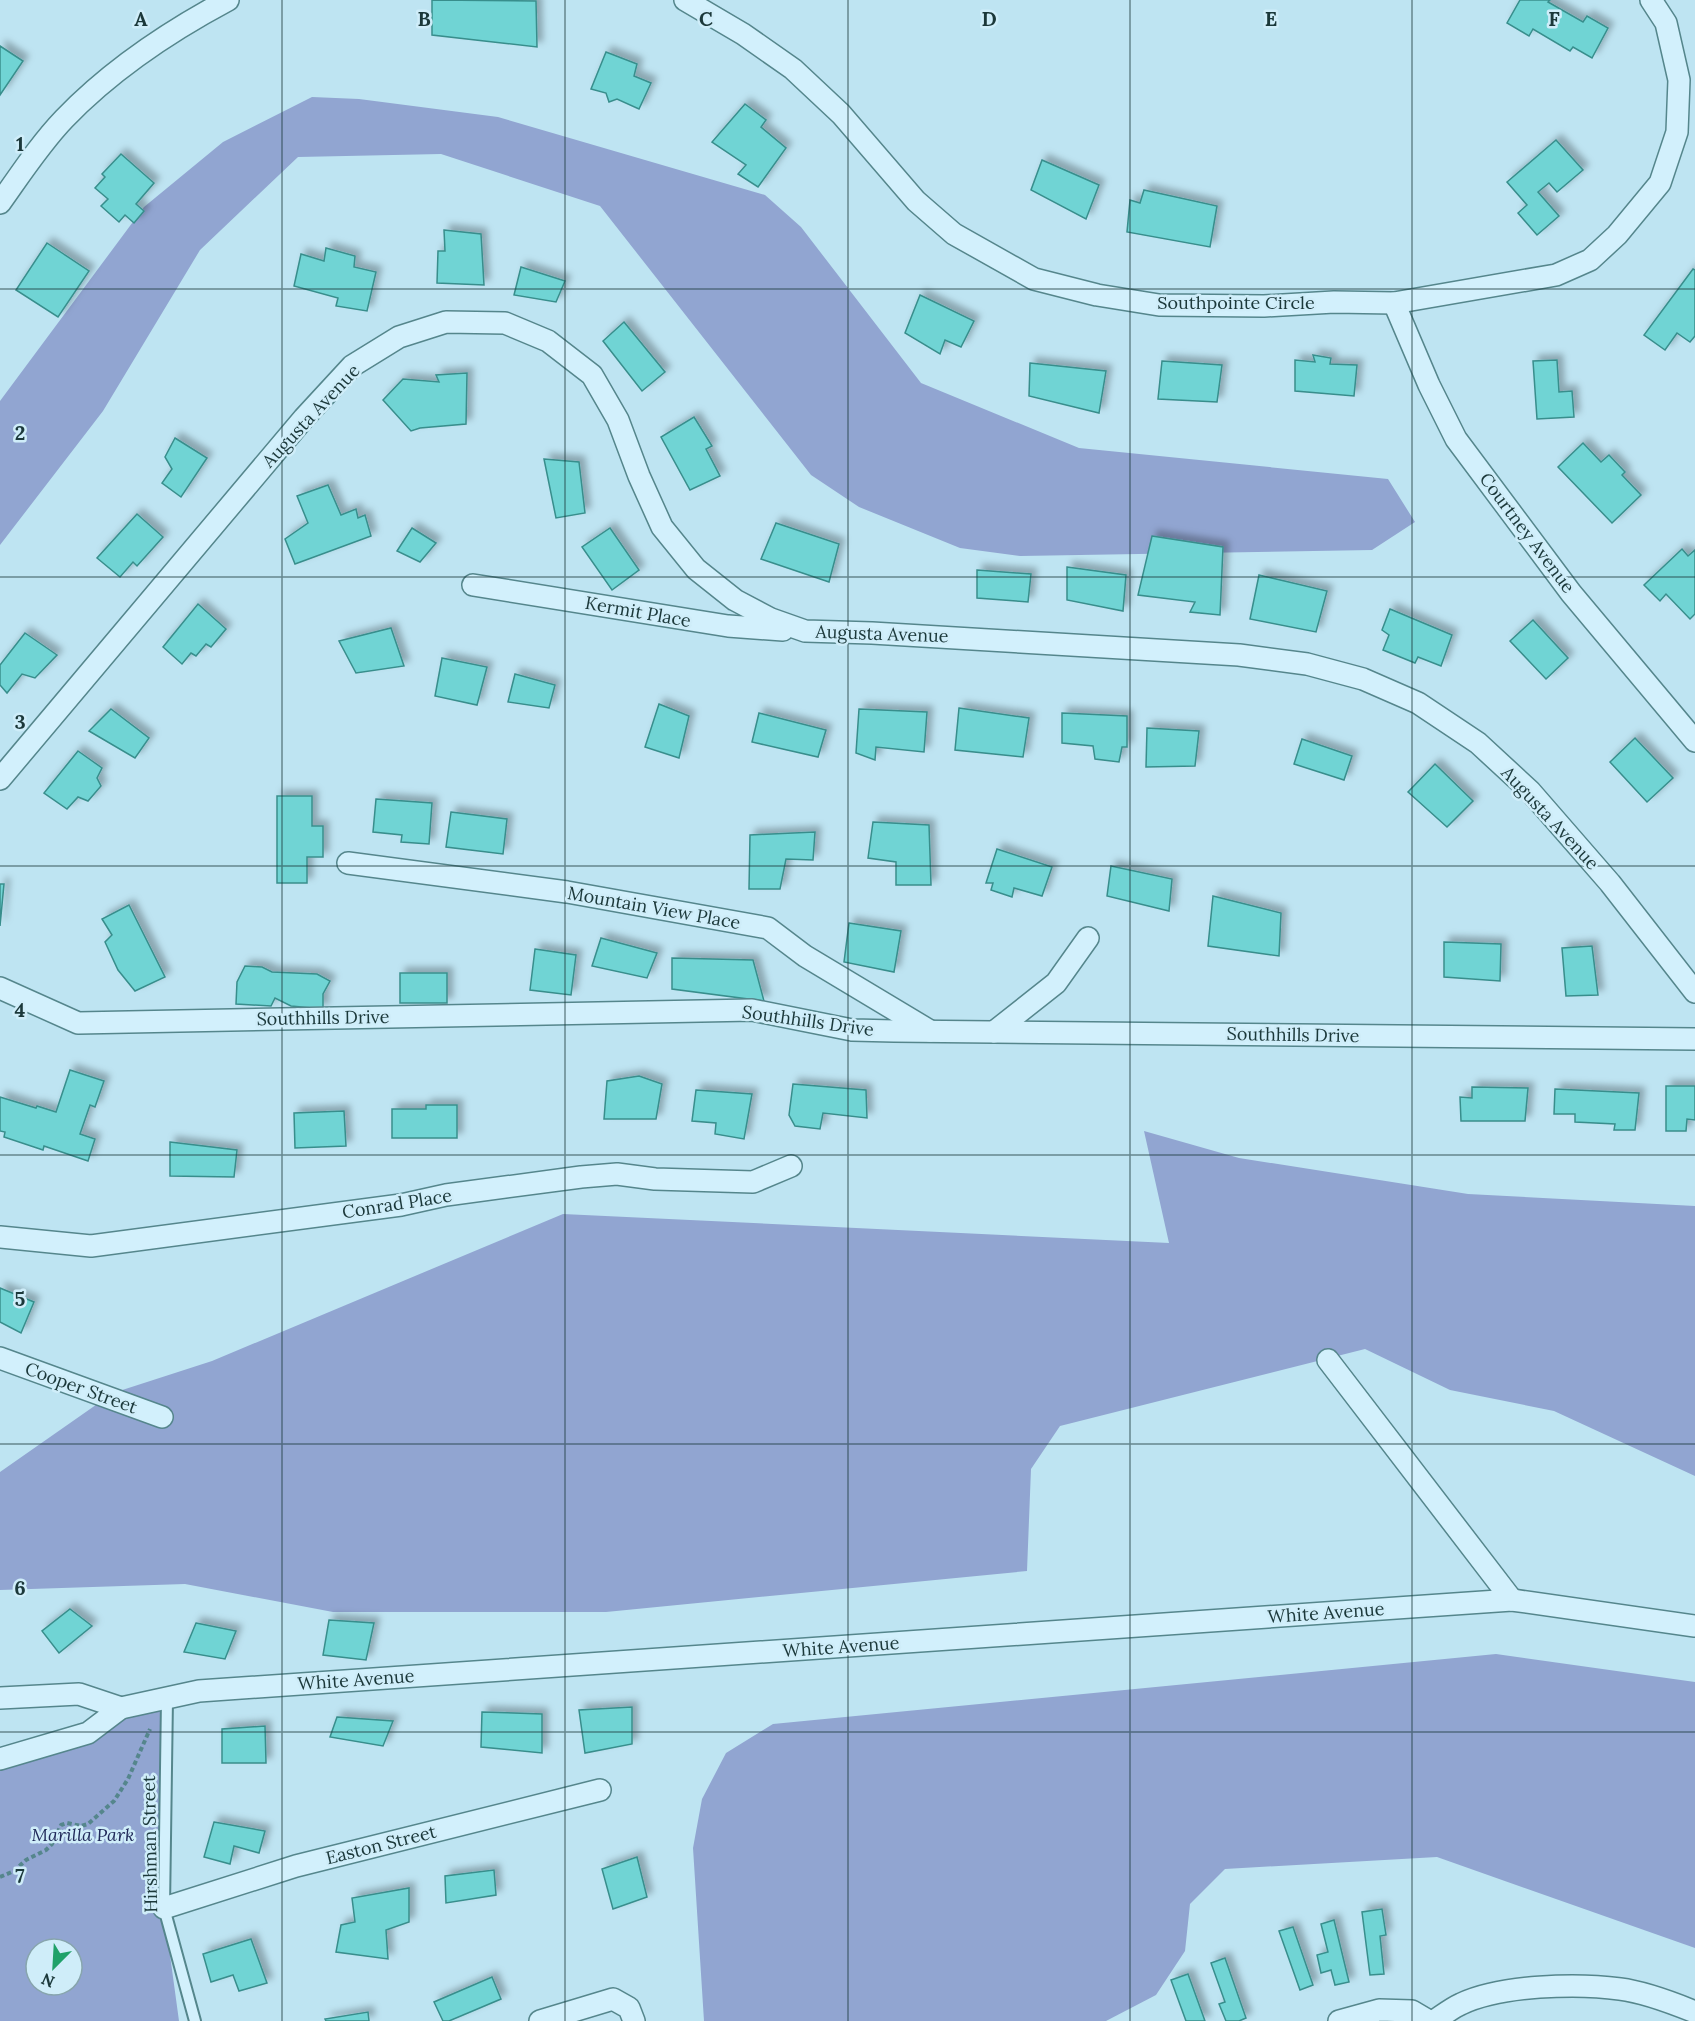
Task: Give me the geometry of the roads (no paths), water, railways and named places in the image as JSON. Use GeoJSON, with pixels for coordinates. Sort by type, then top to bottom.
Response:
{"type":"FeatureCollection","features":[{"type":"Feature","properties":{"kind":"street"},"geometry":{"type":"LineString","coordinates":[[0,203],[21,172],[63,120],[122,67],[194,18],[228,0]]}},
{"type":"Feature","properties":{"kind":"street","name":"Southpointe Circle"},"geometry":{"type":"LineString","coordinates":[[685,0],[743,34],[793,69],[841,114],[916,201],[954,234],[1034,279],[1097,295],[1159,305],[1394,303],[1556,275],[1590,260],[1617,235],[1660,183],[1677,132],[1679,80],[1666,23],[1651,0]]}},
{"type":"Feature","properties":{"kind":"street","name":"Courtney Avenue"},"geometry":{"type":"LineString","coordinates":[[1394,303],[1429,385],[1456,439],[1571,593],[1695,741]]}},
{"type":"Feature","properties":{"kind":"street","name":"Augusta Avenue"},"geometry":{"type":"LineString","coordinates":[[0,780],[304,418],[352,366],[399,337],[446,322],[505,323],[548,341],[592,375],[618,420],[639,476],[662,527],[696,569],[735,600],[771,619],[805,632],[872,633],[1239,655],[1307,664],[1363,678],[1418,703],[1478,743],[1530,790],[1610,883],[1695,992]]}},
{"type":"Feature","properties":{"kind":"street","name":"Kermit Place"},"geometry":{"type":"LineString","coordinates":[[473,585],[728,626],[805,632]]}},
{"type":"Feature","properties":{"kind":"street","name":"Mountain View Place"},"geometry":{"type":"LineString","coordinates":[[348,863],[567,892],[768,928],[805,956],[930,1032]]}},
{"type":"Feature","properties":{"kind":"street"},"geometry":{"type":"LineString","coordinates":[[994,1032],[1056,983],[1088,938]]}},
{"type":"Feature","properties":{"kind":"street","name":"Southhills Drive"},"geometry":{"type":"LineString","coordinates":[[0,988],[78,1023],[752,1010],[852,1030],[1695,1040]]}},
{"type":"Feature","properties":{"kind":"street","name":"Conrad Place"},"geometry":{"type":"LineString","coordinates":[[0,1237],[91,1245],[401,1205],[447,1195],[581,1176],[617,1174],[655,1179],[753,1182],[791,1166]]}},
{"type":"Feature","properties":{"kind":"street","name":"Cooper Street"},"geometry":{"type":"LineString","coordinates":[[0,1358],[162,1417]]}},
{"type":"Feature","properties":{"kind":"street"},"geometry":{"type":"LineString","coordinates":[[1329,1360],[1512,1600]]}},
{"type":"Feature","properties":{"kind":"street","name":"White Avenue"},"geometry":{"type":"LineString","coordinates":[[0,1759],[88,1733],[122,1708],[199,1691],[1512,1600],[1695,1626]]}},
{"type":"Feature","properties":{"kind":"street"},"geometry":{"type":"LineString","coordinates":[[0,1698],[78,1694],[122,1708]]}},
{"type":"Feature","properties":{"kind":"street","name":"Easton Street"},"geometry":{"type":"LineString","coordinates":[[164,1908],[296,1866],[600,1790]]}},
{"type":"Feature","properties":{"kind":"street"},"geometry":{"type":"LineString","coordinates":[[1434,2021],[1462,2003],[1500,1992],[1566,1986],[1622,1989],[1695,2012]]}},
{"type":"Feature","properties":{"kind":"street"},"geometry":{"type":"LineString","coordinates":[[540,2021],[613,2000],[629,2008],[634,2021]]}},
{"type":"Feature","properties":{"kind":"street"},"geometry":{"type":"LineString","coordinates":[[1339,2021],[1379,2010],[1412,2011],[1428,2021]]}},
{"type":"Feature","properties":{"kind":"lane","name":"Hirshman Street"},"geometry":{"type":"LineString","coordinates":[[164,1700],[164,1908],[195,2021]]}},
{"type":"Feature","properties":{"kind":"park label","name":"Marilla Park"},"geometry":{"type":"Point","coordinates":[83,1835]}}]}
